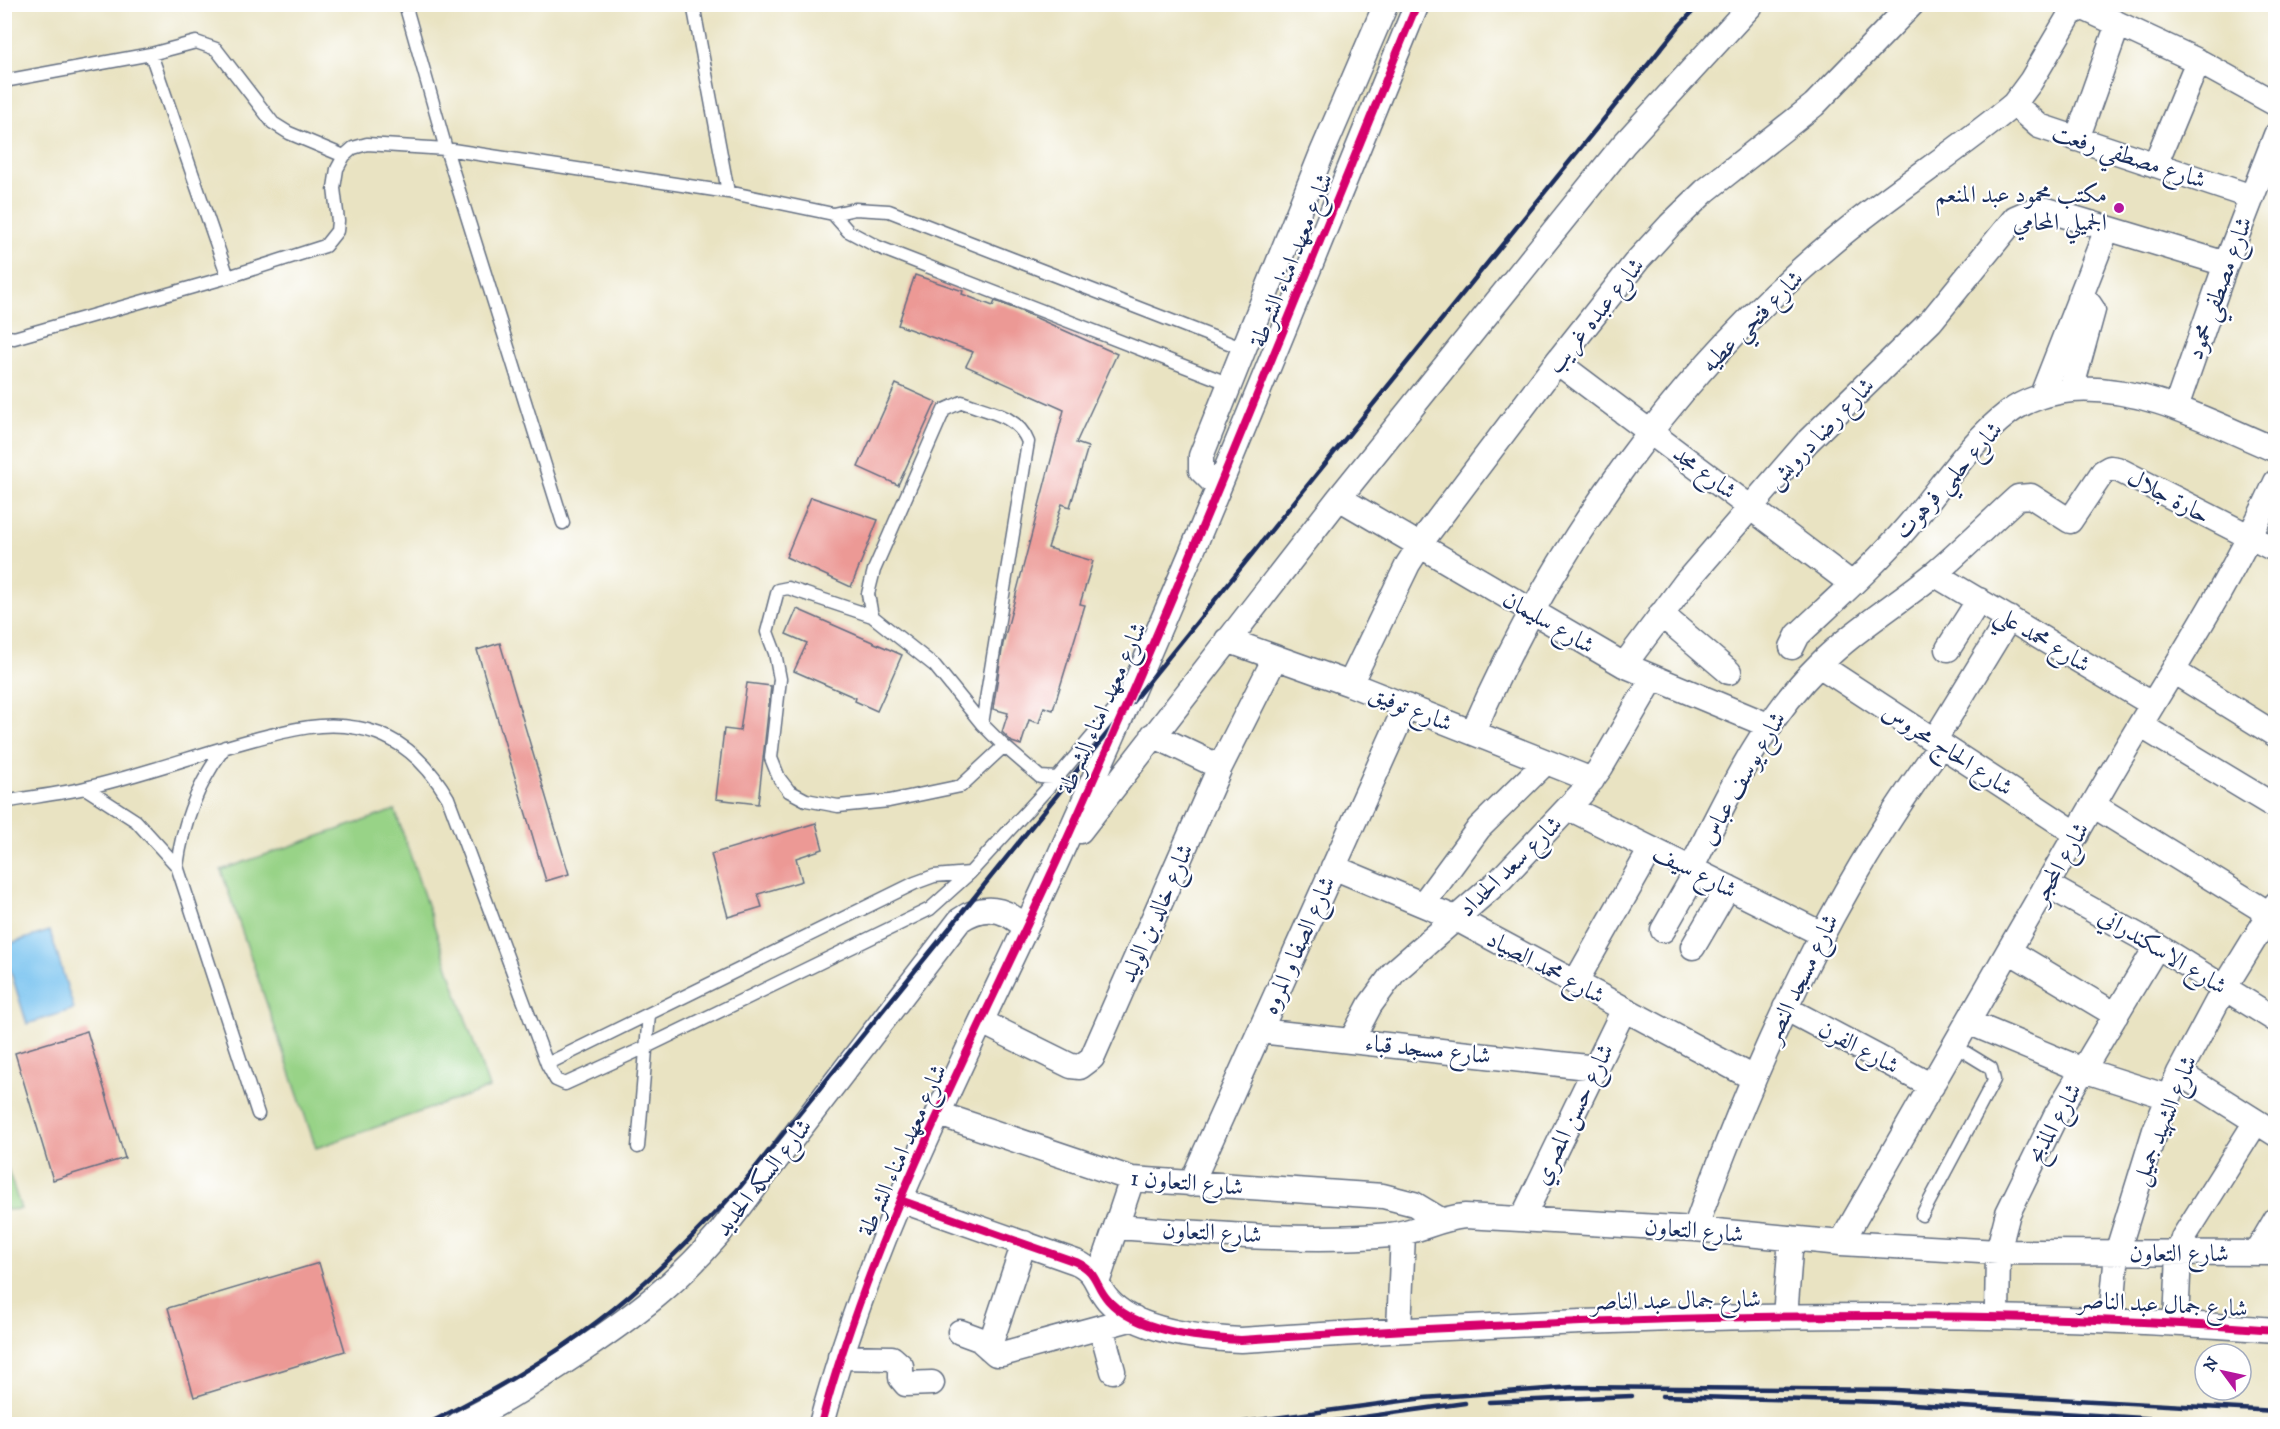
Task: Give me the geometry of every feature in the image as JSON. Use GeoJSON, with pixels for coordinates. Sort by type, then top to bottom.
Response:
{"type":"FeatureCollection","features":[{"type":"Feature","properties":{"kind":"street"},"geometry":{"type":"LineString","coordinates":[[1218,487],[1205,475],[1199,465],[1322,153],[1386,4]]}},
{"type":"Feature","properties":{"kind":"street","name":"شارع معهد امناء الشرطة"},"geometry":{"type":"LineString","coordinates":[[821,1425],[858,1302],[900,1200],[1056,862],[1132,689],[1218,487],[1417,4]]}},
{"type":"Feature","properties":{"kind":"street"},"geometry":{"type":"LineString","coordinates":[[1056,862],[1339,498],[1623,145],[1752,4]]}},
{"type":"Feature","properties":{"kind":"street","name":"شارع عبده غريب"},"geometry":{"type":"LineString","coordinates":[[1350,684],[1397,585],[1419,547],[1557,362],[1637,261],[1705,191],[1814,105],[1912,4]]}},
{"type":"Feature","properties":{"kind":"street","name":"شارع فتحي عطيه"},"geometry":{"type":"LineString","coordinates":[[1473,732],[1503,665],[1532,612],[1595,509],[1650,431],[1703,369],[1773,296],[1841,235],[2014,104],[2031,81],[2071,13],[2088,10],[2198,62],[2276,104]]}},
{"type":"Feature","properties":{"kind":"street"},"geometry":{"type":"LineString","coordinates":[[2077,139],[2118,24]]}},
{"type":"Feature","properties":{"kind":"street"},"geometry":{"type":"LineString","coordinates":[[2155,165],[2198,62]]}},
{"type":"Feature","properties":{"kind":"street","name":"شارع مصطفي رفعت"},"geometry":{"type":"LineString","coordinates":[[2014,104],[2039,126],[2252,197]]}},
{"type":"Feature","properties":{"kind":"street","name":"شارع مصطفي محمود"},"geometry":{"type":"LineString","coordinates":[[2176,407],[2252,197],[2269,170],[2276,135]]}},
{"type":"Feature","properties":{"kind":"street","name":"شارع رضا درويش"},"geometry":{"type":"LineString","coordinates":[[1624,665],[1661,614],[1751,506],[1807,442],[1931,321],[2002,232],[2025,212],[2047,210],[2107,229]]}},
{"type":"Feature","properties":{"kind":"street"},"geometry":{"type":"LineString","coordinates":[[2042,395],[2107,229],[2226,264]]}},
{"type":"Feature","properties":{"kind":"street"},"geometry":{"type":"LineString","coordinates":[[2072,390],[2093,310],[2091,306],[2079,299]]}},
{"type":"Feature","properties":{"kind":"street","name":"شارع مجد"},"geometry":{"type":"LineString","coordinates":[[1557,362],[1852,584]]}},
{"type":"Feature","properties":{"kind":"street","name":"شارع حلمي فرهوت"},"geometry":{"type":"LineString","coordinates":[[1792,647],[1798,635],[1906,528],[1983,437],[2009,412],[2042,395],[2072,390],[2111,391],[2176,407],[2276,450]]}},
{"type":"Feature","properties":{"kind":"street","name":"حارة جلال"},"geometry":{"type":"LineString","coordinates":[[1934,573],[2021,495],[2031,496],[2066,520],[2073,519],[2101,475],[2110,468],[2117,469],[2249,538]]}},
{"type":"Feature","properties":{"kind":"street","name":"شارع المحجر"},"geometry":{"type":"LineString","coordinates":[[1841,1243],[2093,805],[2173,671],[2249,538],[2276,483]]}},
{"type":"Feature","properties":{"kind":"street","name":"شارع سليمان"},"geometry":{"type":"LineString","coordinates":[[1339,498],[1419,547],[1624,665],[1770,726]]}},
{"type":"Feature","properties":{"kind":"street"},"geometry":{"type":"LineString","coordinates":[[2249,538],[2276,550]]}},
{"type":"Feature","properties":{"kind":"street","name":"شارع محمد علي"},"geometry":{"type":"LineString","coordinates":[[1934,573],[2152,704]]}},
{"type":"Feature","properties":{"kind":"street","name":"شارع يوسف عباس"},"geometry":{"type":"LineString","coordinates":[[1663,930],[1738,776],[1770,726],[1819,664],[1934,573]]}},
{"type":"Feature","properties":{"kind":"street"},"geometry":{"type":"LineString","coordinates":[[1948,649],[1979,600]]}},
{"type":"Feature","properties":{"kind":"street"},"geometry":{"type":"LineString","coordinates":[[1661,614],[1729,672]]}},
{"type":"Feature","properties":{"kind":"street","name":"شارع مسجد النصر"},"geometry":{"type":"LineString","coordinates":[[1695,1228],[1753,1078],[1822,934],[1876,837],[1937,743],[2009,618]]}},
{"type":"Feature","properties":{"kind":"street","name":"شارع توفيق"},"geometry":{"type":"LineString","coordinates":[[1227,640],[1350,684],[1592,780]]}},
{"type":"Feature","properties":{"kind":"street","name":"شارع خالد بن الوليد"},"geometry":{"type":"LineString","coordinates":[[982,1022],[1071,1066],[1087,1064],[1092,1058],[1220,767],[1275,658]]}},
{"type":"Feature","properties":{"kind":"street","name":"شارع الحاج محروس"},"geometry":{"type":"LineString","coordinates":[[1819,664],[2077,834]]}},
{"type":"Feature","properties":{"kind":"street"},"geometry":{"type":"LineString","coordinates":[[2173,671],[2276,735]]}},
{"type":"Feature","properties":{"kind":"street","name":"شارع سعد الحداد"},"geometry":{"type":"LineString","coordinates":[[1351,1041],[1381,988],[1394,972],[1509,870],[1569,808],[1592,780],[1653,678]]}},
{"type":"Feature","properties":{"kind":"street","name":"شارع الصفا و المروه"},"geometry":{"type":"LineString","coordinates":[[1191,1184],[1406,706]]}},
{"type":"Feature","properties":{"kind":"street"},"geometry":{"type":"LineString","coordinates":[[2140,725],[2276,807]]}},
{"type":"Feature","properties":{"kind":"street"},"geometry":{"type":"LineString","coordinates":[[1153,735],[1220,767]]}},
{"type":"Feature","properties":{"kind":"street"},"geometry":{"type":"LineString","coordinates":[[1424,904],[1479,828],[1546,762]]}},
{"type":"Feature","properties":{"kind":"street"},"geometry":{"type":"LineString","coordinates":[[2093,805],[2274,912]]}},
{"type":"Feature","properties":{"kind":"street","name":"شارع سيف"},"geometry":{"type":"LineString","coordinates":[[1569,808],[1822,934]]}},
{"type":"Feature","properties":{"kind":"street"},"geometry":{"type":"LineString","coordinates":[[1575,983],[1652,849]]}},
{"type":"Feature","properties":{"kind":"street","name":"شارع محمد الصياد"},"geometry":{"type":"LineString","coordinates":[[1334,867],[1455,918],[1753,1078]]}},
{"type":"Feature","properties":{"kind":"street","name":"شارع الاسكندراني"},"geometry":{"type":"LineString","coordinates":[[2048,885],[2157,946],[2276,1020]]}},
{"type":"Feature","properties":{"kind":"street"},"geometry":{"type":"LineString","coordinates":[[1693,947],[1728,887]]}},
{"type":"Feature","properties":{"kind":"street","name":"شارع السكه الحديد"},"geometry":{"type":"LineString","coordinates":[[459,1425],[551,1372],[617,1328],[678,1279],[719,1234],[960,920],[976,911],[994,909],[1017,919],[1025,928]]}},
{"type":"Feature","properties":{"kind":"street","name":"شارع الشهيد جميل"},"geometry":{"type":"LineString","coordinates":[[2111,1320],[2116,1253],[2168,1097],[2225,987],[2274,912]]}},
{"type":"Feature","properties":{"kind":"street","name":"شارع المذبح"},"geometry":{"type":"LineString","coordinates":[[1997,1317],[1998,1252],[2008,1213],[2031,1162],[2157,946]]}},
{"type":"Feature","properties":{"kind":"street"},"geometry":{"type":"LineString","coordinates":[[2009,951],[2116,1015]]}},
{"type":"Feature","properties":{"kind":"street","name":"شارع الفرن"},"geometry":{"type":"LineString","coordinates":[[1785,1008],[1932,1086]]}},
{"type":"Feature","properties":{"kind":"street","name":"شارع حسن المصري"},"geometry":{"type":"LineString","coordinates":[[1522,1219],[1624,1010]]}},
{"type":"Feature","properties":{"kind":"street"},"geometry":{"type":"LineString","coordinates":[[1968,1022],[2083,1070],[2168,1097]]}},
{"type":"Feature","properties":{"kind":"street","name":"شارع مسجد قباء"},"geometry":{"type":"LineString","coordinates":[[1260,1031],[1596,1068]]}},
{"type":"Feature","properties":{"kind":"street"},"geometry":{"type":"LineString","coordinates":[[2176,1323],[2180,1253],[2189,1226],[2266,1128],[2179,1073]]}},
{"type":"Feature","properties":{"kind":"street","name":"شارع التعاون 1"},"geometry":{"type":"LineString","coordinates":[[939,1114],[1132,1179],[1383,1196],[1414,1204],[1439,1219]]}},
{"type":"Feature","properties":{"kind":"street"},"geometry":{"type":"LineString","coordinates":[[1098,1280],[1132,1179]]}},
{"type":"Feature","properties":{"kind":"street","name":"شارع جمال عبد الناصر"},"geometry":{"type":"LineString","coordinates":[[900,1200],[1085,1266],[1098,1280],[1109,1301],[1134,1318],[1186,1335],[1241,1340],[1486,1324],[1785,1317],[1997,1317],[2111,1320],[2276,1330]]}},
{"type":"Feature","properties":{"kind":"street","name":"شارع التعاون"},"geometry":{"type":"LineString","coordinates":[[1116,1227],[1299,1236],[1372,1236],[1403,1233],[1439,1219],[1465,1216],[1695,1228],[1841,1243],[1998,1252],[2266,1253]]}},
{"type":"Feature","properties":{"kind":"street"},"geometry":{"type":"LineString","coordinates":[[2266,1253],[2276,1220]]}},
{"type":"Feature","properties":{"kind":"street"},"geometry":{"type":"LineString","coordinates":[[1399,1330],[1403,1233]]}},
{"type":"Feature","properties":{"kind":"street"},"geometry":{"type":"LineString","coordinates":[[1785,1317],[1791,1238]]}},
{"type":"Feature","properties":{"kind":"street"},"geometry":{"type":"LineString","coordinates":[[988,1348],[1024,1243]]}},
{"type":"Feature","properties":{"kind":"street"},"geometry":{"type":"LineString","coordinates":[[960,1332],[979,1339],[996,1354],[1002,1354],[1134,1318]]}},
{"type":"Feature","properties":{"kind":"street"},"geometry":{"type":"LineString","coordinates":[[1101,1327],[1113,1371]]}},
{"type":"Feature","properties":{"kind":"street"},"geometry":{"type":"LineString","coordinates":[[840,1357],[892,1358],[901,1366],[901,1378],[906,1384],[932,1383]]}},
{"type":"Feature","properties":{"kind":"lane"},"geometry":{"type":"LineString","coordinates":[[405,4],[446,149],[563,523]]}},
{"type":"Feature","properties":{"kind":"lane"},"geometry":{"type":"LineString","coordinates":[[693,4],[728,192]]}},
{"type":"Feature","properties":{"kind":"lane"},"geometry":{"type":"LineString","coordinates":[[4,81],[151,54],[196,42],[216,49],[273,123],[288,133],[344,156]]}},
{"type":"Feature","properties":{"kind":"lane"},"geometry":{"type":"LineString","coordinates":[[151,54],[228,277]]}},
{"type":"Feature","properties":{"kind":"lane"},"geometry":{"type":"LineString","coordinates":[[4,336],[14,338],[228,277],[325,246],[333,239],[338,221],[334,188],[337,169],[344,156],[353,148],[367,144],[446,149],[728,192],[833,214],[855,209],[889,211],[1244,349]]}},
{"type":"Feature","properties":{"kind":"lane"},"geometry":{"type":"LineString","coordinates":[[833,214],[848,231],[878,247],[1230,384]]}},
{"type":"Feature","properties":{"kind":"lane"},"geometry":{"type":"LineString","coordinates":[[872,616],[868,594],[874,570],[944,410],[962,402],[1017,424],[1024,430],[1028,442],[1028,456],[982,724]]}},
{"type":"Feature","properties":{"kind":"lane"},"geometry":{"type":"LineString","coordinates":[[1004,746],[961,786],[889,801],[838,806],[806,800],[789,791],[778,778],[771,758],[780,679],[775,653],[767,632],[778,590],[788,588],[872,616],[935,666],[982,724],[1004,746],[1040,777],[1057,778]]}},
{"type":"Feature","properties":{"kind":"lane"},"geometry":{"type":"LineString","coordinates":[[4,802],[85,788],[225,747],[314,725],[337,725],[382,735],[403,746],[421,760],[448,798],[553,1077],[565,1084],[930,909],[970,873],[1057,778],[1132,689]]}},
{"type":"Feature","properties":{"kind":"lane"},"geometry":{"type":"LineString","coordinates":[[177,866],[192,802],[212,764],[225,747]]}},
{"type":"Feature","properties":{"kind":"lane"},"geometry":{"type":"LineString","coordinates":[[85,788],[136,821],[177,866],[258,1114]]}},
{"type":"Feature","properties":{"kind":"lane"},"geometry":{"type":"LineString","coordinates":[[548,1064],[915,883],[934,876],[970,873]]}},
{"type":"Feature","properties":{"kind":"lane"},"geometry":{"type":"LineString","coordinates":[[638,1147],[649,1014]]}},
{"type":"Feature","properties":{"kind":"lane"},"geometry":{"type":"LineString","coordinates":[[1922,1215],[1994,1080],[1991,1068],[1955,1046]]}},
{"type":"Feature","properties":{"kind":"green space"},"geometry":{"type":"Polygon","coordinates":[[[395,810],[489,1088],[316,1148],[221,870],[395,810]]]}},
{"type":"Feature","properties":{"kind":"green space"},"geometry":{"type":"Polygon","coordinates":[[[5,1161],[21,1209],[5,1210],[5,1161]]]}},
{"type":"Feature","properties":{"kind":"water"},"geometry":{"type":"Polygon","coordinates":[[[50,931],[74,1009],[27,1024],[5,953],[5,945],[50,931]]]}},
{"type":"Feature","properties":{"kind":"building"},"geometry":{"type":"Polygon","coordinates":[[[915,275],[963,291],[962,294],[993,306],[995,301],[1117,354],[1076,443],[1088,447],[1070,507],[1062,504],[1048,548],[1093,561],[1080,604],[1085,605],[1053,710],[1044,707],[1039,723],[1029,720],[1021,745],[1012,742],[1002,732],[1008,713],[993,709],[1003,644],[1064,410],[966,366],[973,352],[898,325],[915,275]]]}},
{"type":"Feature","properties":{"kind":"building"},"geometry":{"type":"Polygon","coordinates":[[[896,384],[936,402],[898,485],[858,467],[896,384]]]}},
{"type":"Feature","properties":{"kind":"building"},"geometry":{"type":"Polygon","coordinates":[[[811,497],[878,520],[851,587],[786,557],[811,497]]]}},
{"type":"Feature","properties":{"kind":"building"},"geometry":{"type":"Polygon","coordinates":[[[797,609],[902,655],[877,711],[855,701],[856,698],[794,671],[807,643],[786,634],[797,609]]]}},
{"type":"Feature","properties":{"kind":"building"},"geometry":{"type":"Polygon","coordinates":[[[500,643],[569,874],[546,881],[477,650],[500,643]]]}},
{"type":"Feature","properties":{"kind":"building"},"geometry":{"type":"Polygon","coordinates":[[[747,683],[771,686],[758,804],[716,799],[724,729],[740,731],[747,683]]]}},
{"type":"Feature","properties":{"kind":"building"},"geometry":{"type":"Polygon","coordinates":[[[816,823],[823,849],[796,858],[802,881],[758,894],[762,907],[728,917],[711,854],[816,823]]]}},
{"type":"Feature","properties":{"kind":"building"},"geometry":{"type":"Polygon","coordinates":[[[87,1031],[125,1158],[53,1180],[15,1053],[87,1031]]]}},
{"type":"Feature","properties":{"kind":"building"},"geometry":{"type":"Polygon","coordinates":[[[319,1263],[345,1351],[194,1397],[168,1308],[319,1263]]]}},
{"type":"Feature","properties":{"kind":"railway"},"geometry":{"type":"LineString","coordinates":[[427,1424],[515,1377],[598,1321],[654,1274],[740,1187],[1680,25],[1700,4]]}},
{"type":"Feature","properties":{"kind":"railway"},"geometry":{"type":"LineString","coordinates":[[1229,1424],[1424,1398],[1573,1387],[1896,1390],[2276,1411]]}},
{"type":"Feature","properties":{"kind":"railway"},"geometry":{"type":"LineString","coordinates":[[1489,1402],[1632,1396]]}},
{"type":"Feature","properties":{"kind":"railway"},"geometry":{"type":"LineString","coordinates":[[1662,1396],[1880,1402],[2241,1424]]}},
{"type":"Feature","properties":{"kind":"railway"},"geometry":{"type":"LineString","coordinates":[[1313,1424],[1465,1403]]}},
{"type":"Feature","properties":{"kind":"cycle path"},"geometry":{"type":"LineString","coordinates":[[821,1424],[868,1279],[897,1208],[959,1068],[1057,861],[1151,648],[1417,4]]}},
{"type":"Feature","properties":{"kind":"cycle path"},"geometry":{"type":"LineString","coordinates":[[900,1200],[1076,1262],[1092,1274],[1108,1300],[1120,1311],[1152,1326],[1207,1337],[1241,1340],[1629,1320],[1888,1316],[2147,1322],[2276,1330]]}},
{"type":"Feature","properties":{"kind":"place","name":"مكتب محمود عبد المنعم الجميلي المحامي"},"geometry":{"type":"Point","coordinates":[2119,208]}}]}
